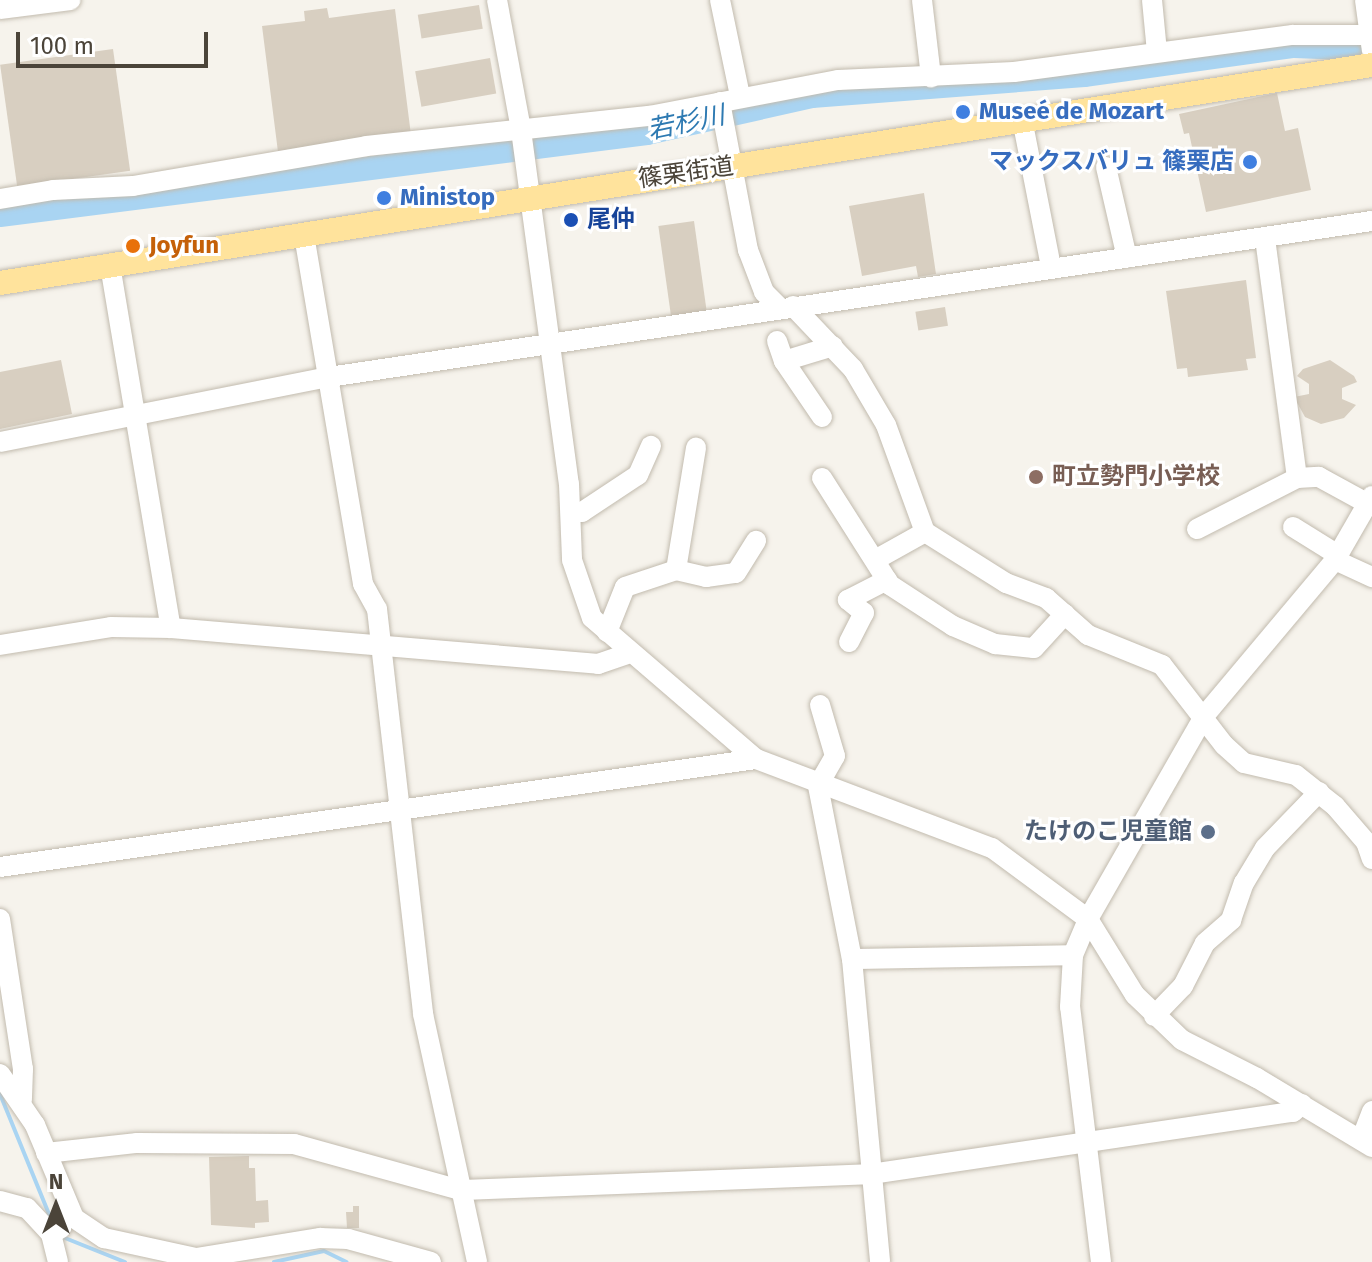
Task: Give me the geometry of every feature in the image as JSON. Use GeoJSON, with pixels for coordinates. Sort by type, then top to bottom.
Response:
{"type":"FeatureCollection","features":[{"type":"Feature","properties":{"kind":"main road","name":"篠栗街道"},"geometry":{"type":"LineString","coordinates":[[0,283],[1372,65]]}},
{"type":"Feature","properties":{"kind":"street"},"geometry":{"type":"LineString","coordinates":[[0,9],[70,0]]}},
{"type":"Feature","properties":{"kind":"street"},"geometry":{"type":"LineString","coordinates":[[497,0],[521,130],[527,199],[571,512],[577,585],[592,618],[756,759],[818,786],[992,848],[1088,919],[1154,1016],[1182,1040],[1302,1104],[1366,1144],[1372,1111]]}},
{"type":"Feature","properties":{"kind":"street"},"geometry":{"type":"LineString","coordinates":[[720,0],[733,166],[748,250],[764,292],[833,346],[886,425],[925,532],[1006,583],[1046,598],[1088,635],[1162,665],[1182,695],[1205,715],[1224,745],[1244,763],[1296,775],[1319,792],[1366,842],[1372,859]]}},
{"type":"Feature","properties":{"kind":"street"},"geometry":{"type":"LineString","coordinates":[[922,0],[931,77]]}},
{"type":"Feature","properties":{"kind":"street"},"geometry":{"type":"LineString","coordinates":[[1152,0],[1157,52]]}},
{"type":"Feature","properties":{"kind":"street"},"geometry":{"type":"LineString","coordinates":[[0,199],[53,190],[133,186],[367,146],[649,116],[838,80],[1014,72],[1293,35],[1371,41],[1365,0]]}},
{"type":"Feature","properties":{"kind":"street"},"geometry":{"type":"LineString","coordinates":[[1022,119],[1051,267]]}},
{"type":"Feature","properties":{"kind":"street"},"geometry":{"type":"LineString","coordinates":[[1106,167],[1127,258]]}},
{"type":"Feature","properties":{"kind":"street"},"geometry":{"type":"LineString","coordinates":[[0,442],[135,411],[329,377],[1372,221]]}},
{"type":"Feature","properties":{"kind":"street"},"geometry":{"type":"LineString","coordinates":[[304,235],[363,584],[377,609],[423,1014],[477,1262]]}},
{"type":"Feature","properties":{"kind":"street"},"geometry":{"type":"LineString","coordinates":[[1265,237],[1297,478]]}},
{"type":"Feature","properties":{"kind":"street"},"geometry":{"type":"LineString","coordinates":[[110,265],[171,628]]}},
{"type":"Feature","properties":{"kind":"street"},"geometry":{"type":"LineString","coordinates":[[822,417],[780,351],[833,346]]}},
{"type":"Feature","properties":{"kind":"street"},"geometry":{"type":"LineString","coordinates":[[571,512],[582,512],[638,475],[651,446]]}},
{"type":"Feature","properties":{"kind":"street"},"geometry":{"type":"LineString","coordinates":[[676,570],[696,448]]}},
{"type":"Feature","properties":{"kind":"street"},"geometry":{"type":"LineString","coordinates":[[1101,1262],[1083,1141],[1070,1007],[1073,955],[1088,919],[1205,715],[1336,558],[1371,502],[1319,477],[1297,478],[1197,529]]}},
{"type":"Feature","properties":{"kind":"street"},"geometry":{"type":"LineString","coordinates":[[822,478],[887,580],[953,626],[995,644],[1034,648],[1065,614]]}},
{"type":"Feature","properties":{"kind":"street"},"geometry":{"type":"LineString","coordinates":[[1293,527],[1336,558],[1372,577]]}},
{"type":"Feature","properties":{"kind":"street"},"geometry":{"type":"LineString","coordinates":[[875,560],[925,532]]}},
{"type":"Feature","properties":{"kind":"street"},"geometry":{"type":"LineString","coordinates":[[607,632],[625,587],[676,570],[706,577],[736,573],[756,541]]}},
{"type":"Feature","properties":{"kind":"street"},"geometry":{"type":"LineString","coordinates":[[849,642],[864,613],[848,600],[887,580]]}},
{"type":"Feature","properties":{"kind":"street"},"geometry":{"type":"LineString","coordinates":[[0,645],[111,627],[171,628],[381,648],[504,652],[598,664],[630,653]]}},
{"type":"Feature","properties":{"kind":"street"},"geometry":{"type":"LineString","coordinates":[[820,705],[835,756],[818,786],[852,959],[880,1262]]}},
{"type":"Feature","properties":{"kind":"street"},"geometry":{"type":"LineString","coordinates":[[0,867],[756,759]]}},
{"type":"Feature","properties":{"kind":"street"},"geometry":{"type":"LineString","coordinates":[[1154,1016],[1183,986],[1205,943],[1231,920],[1244,883],[1265,848],[1319,792]]}},
{"type":"Feature","properties":{"kind":"street"},"geometry":{"type":"LineString","coordinates":[[0,919],[23,1069],[22,1100]]}},
{"type":"Feature","properties":{"kind":"street"},"geometry":{"type":"LineString","coordinates":[[852,959],[1073,955]]}},
{"type":"Feature","properties":{"kind":"street"},"geometry":{"type":"LineString","coordinates":[[0,1074],[22,1100],[46,1153],[61,1228],[58,1262]]}},
{"type":"Feature","properties":{"kind":"street"},"geometry":{"type":"LineString","coordinates":[[46,1153],[137,1143],[294,1144],[460,1190],[871,1174],[1293,1112],[1302,1104]]}},
{"type":"Feature","properties":{"kind":"street"},"geometry":{"type":"LineString","coordinates":[[0,1201],[27,1208],[61,1228],[142,1250],[196,1258],[233,1259],[320,1238],[348,1239],[431,1262]]}},
{"type":"Feature","properties":{"kind":"building"},"geometry":{"type":"Polygon","coordinates":[[[479,5],[483,29],[422,38],[418,15],[479,5]]]}},
{"type":"Feature","properties":{"kind":"building"},"geometry":{"type":"Polygon","coordinates":[[[327,8],[329,18],[395,9],[411,135],[278,152],[262,26],[305,21],[304,11],[327,8]]]}},
{"type":"Feature","properties":{"kind":"building"},"geometry":{"type":"Polygon","coordinates":[[[113,49],[130,171],[17,187],[0,65],[113,49]]]}},
{"type":"Feature","properties":{"kind":"building"},"geometry":{"type":"Polygon","coordinates":[[[490,58],[496,93],[421,107],[415,71],[490,58]]]}},
{"type":"Feature","properties":{"kind":"building","name":"マックスバリュ 篠栗店"},"geometry":{"type":"Polygon","coordinates":[[[1277,93],[1285,131],[1298,128],[1311,190],[1206,212],[1189,133],[1184,134],[1179,114],[1277,93]]]}},
{"type":"Feature","properties":{"kind":"building"},"geometry":{"type":"Polygon","coordinates":[[[924,193],[936,274],[918,277],[916,266],[862,276],[849,206],[924,193]]]}},
{"type":"Feature","properties":{"kind":"building"},"geometry":{"type":"Polygon","coordinates":[[[694,221],[707,312],[671,317],[658,226],[694,221]]]}},
{"type":"Feature","properties":{"kind":"building"},"geometry":{"type":"Polygon","coordinates":[[[1246,280],[1256,358],[1246,359],[1248,370],[1188,377],[1187,368],[1177,369],[1166,291],[1246,280]]]}},
{"type":"Feature","properties":{"kind":"building"},"geometry":{"type":"Polygon","coordinates":[[[945,307],[948,326],[918,330],[915,312],[945,307]]]}},
{"type":"Feature","properties":{"kind":"building"},"geometry":{"type":"Polygon","coordinates":[[[61,360],[72,414],[0,429],[0,372],[61,360]]]}},
{"type":"Feature","properties":{"kind":"building"},"geometry":{"type":"Polygon","coordinates":[[[1330,360],[1354,376],[1357,382],[1342,388],[1342,399],[1356,405],[1344,418],[1321,424],[1305,417],[1294,397],[1309,394],[1309,384],[1297,376],[1303,369],[1330,360]]]}},
{"type":"Feature","properties":{"kind":"building"},"geometry":{"type":"Polygon","coordinates":[[[249,1156],[249,1168],[255,1168],[256,1201],[268,1200],[269,1222],[255,1223],[255,1228],[211,1225],[209,1157],[249,1156]]]}},
{"type":"Feature","properties":{"kind":"building"},"geometry":{"type":"Polygon","coordinates":[[[353,1206],[359,1206],[359,1228],[347,1228],[346,1212],[353,1212],[353,1206]]]}},
{"type":"Feature","properties":{"kind":"waterway","name":"若杉川"},"geometry":{"type":"LineString","coordinates":[[0,215],[647,133],[812,96],[1084,75],[1294,46],[1372,49]]}},
{"type":"Feature","properties":{"kind":"waterway"},"geometry":{"type":"LineString","coordinates":[[0,1094],[54,1226]]}},
{"type":"Feature","properties":{"kind":"waterway"},"geometry":{"type":"LineString","coordinates":[[60,1236],[125,1262]]}},
{"type":"Feature","properties":{"kind":"waterway"},"geometry":{"type":"LineString","coordinates":[[274,1262],[324,1251],[347,1262]]}},
{"type":"Feature","properties":{"kind":"place","name":"Museé de Mozart"},"geometry":{"type":"Point","coordinates":[963,112]}},
{"type":"Feature","properties":{"kind":"place","name":"マックスバリュ 篠栗店"},"geometry":{"type":"Point","coordinates":[1250,162]}},
{"type":"Feature","properties":{"kind":"place","name":"Ministop"},"geometry":{"type":"Point","coordinates":[384,198]}},
{"type":"Feature","properties":{"kind":"place","name":"尾仲"},"geometry":{"type":"Point","coordinates":[571,220]}},
{"type":"Feature","properties":{"kind":"place","name":"Joyfun"},"geometry":{"type":"Point","coordinates":[133,246]}},
{"type":"Feature","properties":{"kind":"place","name":"町立勢門小学校"},"geometry":{"type":"Point","coordinates":[1036,477]}},
{"type":"Feature","properties":{"kind":"place","name":"たけのこ児童館"},"geometry":{"type":"Point","coordinates":[1208,832]}}]}
